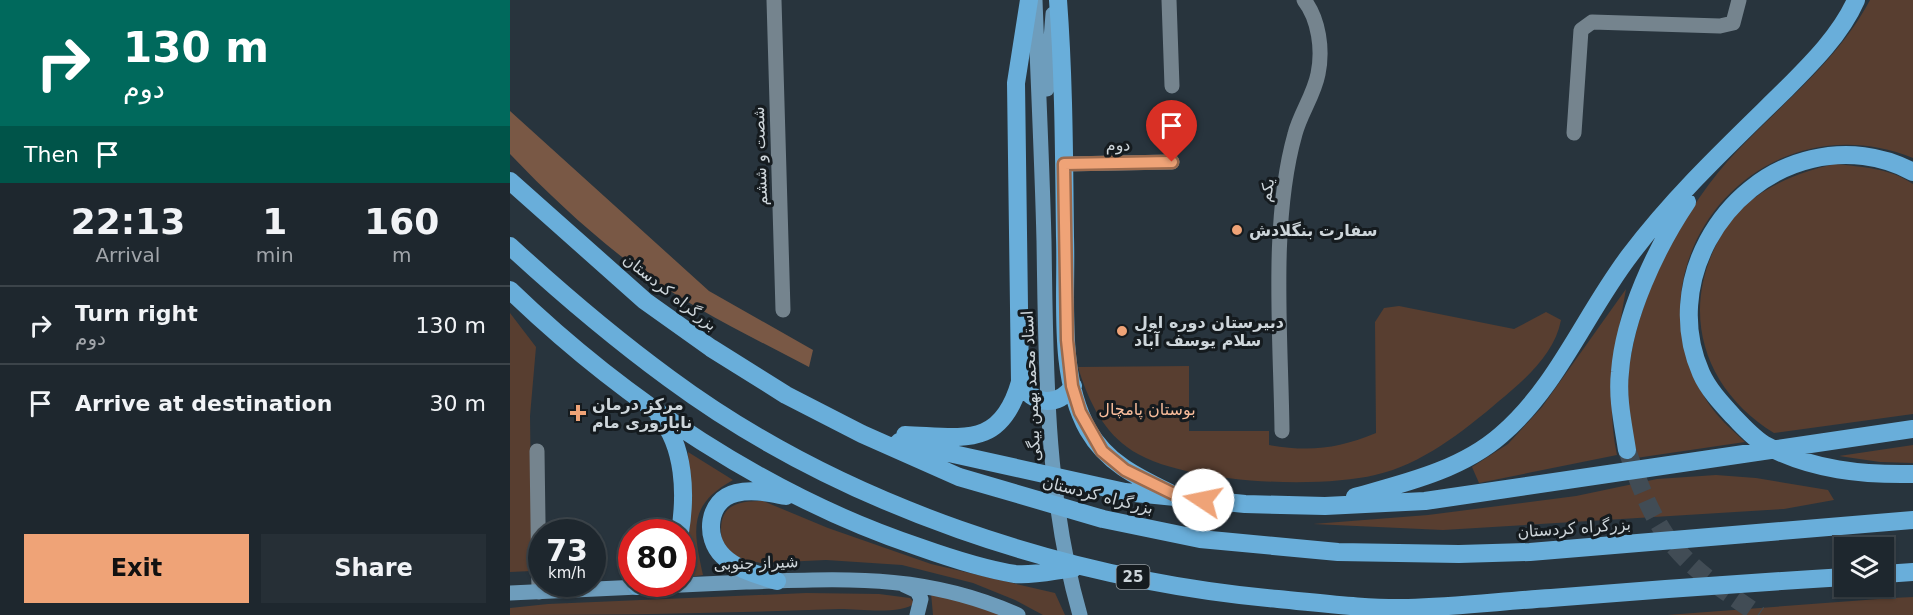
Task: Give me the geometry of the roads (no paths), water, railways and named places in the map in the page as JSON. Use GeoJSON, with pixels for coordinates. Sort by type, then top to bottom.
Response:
{"type":"FeatureCollection","features":[{"type":"Feature","properties":{"kind":"highway"},"geometry":{"type":"LineString","coordinates":[[862,434],[952,436],[984,432],[995,427],[1013,407],[1020,382],[1017,83],[1029,0]]}},
{"type":"Feature","properties":{"kind":"highway"},"geometry":{"type":"LineString","coordinates":[[1056,0],[1064,83],[1067,340],[1072,386],[1080,412],[1102,451],[1125,470],[1182,498]]}},
{"type":"Feature","properties":{"kind":"highway"},"geometry":{"type":"LineString","coordinates":[[1325,506],[1417,479],[1463,460],[1500,436],[1549,383],[1630,254],[1720,154],[1827,45],[1856,0]]}},
{"type":"Feature","properties":{"kind":"highway"},"geometry":{"type":"LineString","coordinates":[[1627,450],[1619,393],[1622,355],[1628,330],[1660,248],[1673,223],[1720,154]]}},
{"type":"Feature","properties":{"kind":"highway"},"geometry":{"type":"LineString","coordinates":[[1913,172],[1886,161],[1832,154],[1778,170],[1754,185],[1735,202],[1706,242],[1696,268],[1689,321],[1693,349],[1706,382],[1717,399],[1766,445],[1809,464],[1857,472],[1913,474]]}},
{"type":"Feature","properties":{"kind":"highway","name":"بزرگراه کردستان"},"geometry":{"type":"LineString","coordinates":[[510,181],[645,301],[711,348],[786,395],[862,434],[959,477],[1103,519],[1200,539],[1327,551],[1459,554],[1530,552],[1913,520]]}},
{"type":"Feature","properties":{"kind":"highway","name":"25"},"geometry":{"type":"LineString","coordinates":[[510,246],[574,303],[672,381],[783,450],[852,486],[960,532],[1085,567],[1187,588],[1245,596],[1406,608],[1834,578]]}},
{"type":"Feature","properties":{"kind":"highway"},"geometry":{"type":"LineString","coordinates":[[510,290],[587,360],[654,410],[798,498],[899,541],[961,561],[1018,574],[1085,567]]}},
{"type":"Feature","properties":{"kind":"highway"},"geometry":{"type":"LineString","coordinates":[[1020,382],[1032,397],[1044,402],[1055,402],[1066,396],[1072,386]]}},
{"type":"Feature","properties":{"kind":"highway"},"geometry":{"type":"LineString","coordinates":[[654,410],[668,427],[676,444],[682,481],[681,519]]}},
{"type":"Feature","properties":{"kind":"highway"},"geometry":{"type":"LineString","coordinates":[[862,434],[1125,492],[1245,504],[1325,506],[1425,501],[1913,429]]}},
{"type":"Feature","properties":{"kind":"highway"},"geometry":{"type":"LineString","coordinates":[[777,581],[738,567],[722,556],[712,542],[710,528],[714,512],[722,500],[733,493],[753,490],[798,498]]}},
{"type":"Feature","properties":{"kind":"highway"},"geometry":{"type":"LineString","coordinates":[[1894,573],[1913,572]]}},
{"type":"Feature","properties":{"kind":"highway"},"geometry":{"type":"LineString","coordinates":[[1406,608],[1434,615]]}},
{"type":"Feature","properties":{"kind":"main road","name":"استاد محمد بهمن بیگی"},"geometry":{"type":"LineString","coordinates":[[1035,0],[1042,152],[1046,350],[1054,470],[1067,568],[1080,615]]}},
{"type":"Feature","properties":{"kind":"main road","name":"استاد محمد بهمن بیگی"},"geometry":{"type":"LineString","coordinates":[[1042,152],[1056,0]]}},
{"type":"Feature","properties":{"kind":"main road","name":"شیراز جنوبی"},"geometry":{"type":"LineString","coordinates":[[696,583],[816,579],[896,581],[978,598],[1018,615]]}},
{"type":"Feature","properties":{"kind":"main road"},"geometry":{"type":"LineString","coordinates":[[896,581],[917,591],[921,599],[917,615]]}},
{"type":"Feature","properties":{"kind":"main road","name":"شیراز جنوبی"},"geometry":{"type":"LineString","coordinates":[[510,593],[528,592]]}},
{"type":"Feature","properties":{"kind":"street","name":"شصت و ششم"},"geometry":{"type":"LineString","coordinates":[[774,0],[783,310]]}},
{"type":"Feature","properties":{"kind":"street"},"geometry":{"type":"LineString","coordinates":[[1169,0],[1172,86]]}},
{"type":"Feature","properties":{"kind":"street","name":"یکم"},"geometry":{"type":"LineString","coordinates":[[1282,431],[1280,223],[1295,134],[1318,75],[1320,44],[1313,11],[1304,0]]}},
{"type":"Feature","properties":{"kind":"street"},"geometry":{"type":"LineString","coordinates":[[1574,133],[1581,30],[1592,22],[1720,26],[1733,23],[1739,0]]}},
{"type":"Feature","properties":{"kind":"street","name":"دوم"},"geometry":{"type":"LineString","coordinates":[[1064,164],[1172,162]]}},
{"type":"Feature","properties":{"kind":"street"},"geometry":{"type":"LineString","coordinates":[[537,452],[538,519]]}},
{"type":"Feature","properties":{"kind":"tunnel"},"geometry":{"type":"LineString","coordinates":[[1627,450],[1648,504],[1674,546],[1708,579],[1759,615]]}},
{"type":"Feature","properties":{"kind":"place","name":"سفارت بنگلادش"},"geometry":{"type":"Point","coordinates":[1237,230]}},
{"type":"Feature","properties":{"kind":"place","name":"دبیرستان دوره اول سلام یوسف آباد"},"geometry":{"type":"Point","coordinates":[1122,331]}},
{"type":"Feature","properties":{"kind":"place","name":"مرکز درمان ناباروری مام"},"geometry":{"type":"Point","coordinates":[578,413]}},
{"type":"Feature","properties":{"kind":"park label","name":"بوستان پامچال"},"geometry":{"type":"Point","coordinates":[1147,409]}}]}
